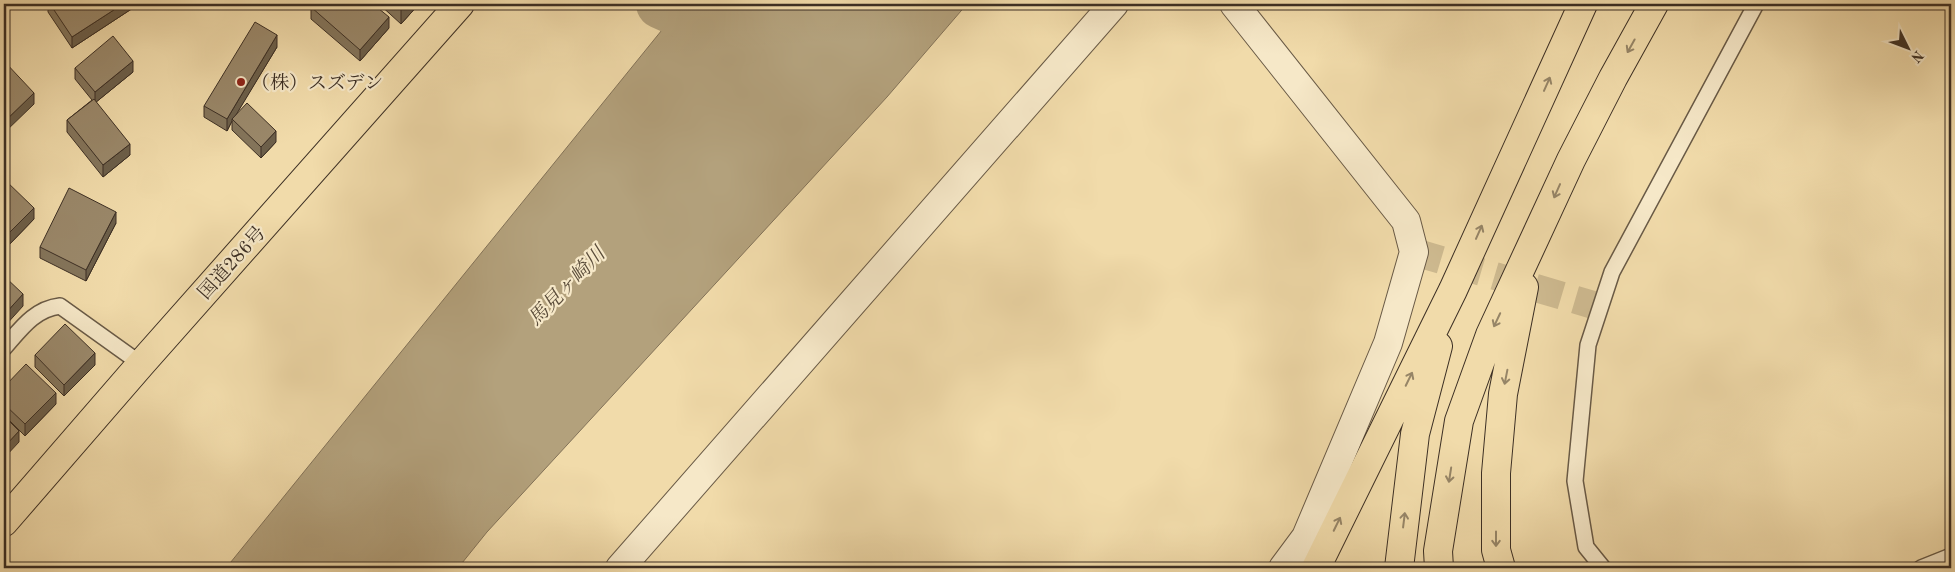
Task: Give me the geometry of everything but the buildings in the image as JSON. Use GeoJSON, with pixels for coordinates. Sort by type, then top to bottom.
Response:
{"type":"FeatureCollection","features":[{"type":"Feature","properties":{"kind":"highway","name":"国道286号"},"geometry":{"type":"LineString","coordinates":[[4,522],[141,364],[460,4]]}},
{"type":"Feature","properties":{"kind":"highway"},"geometry":{"type":"LineString","coordinates":[[1316,568],[1453,290],[1583,4]]}},
{"type":"Feature","properties":{"kind":"highway"},"geometry":{"type":"LineString","coordinates":[[1438,568],[1438,551],[1459,420],[1490,335],[1571,160],[1654,4]]}},
{"type":"Feature","properties":{"kind":"highway"},"geometry":{"type":"LineString","coordinates":[[1501,568],[1496,550],[1496,473],[1502,394],[1532,244]]}},
{"type":"Feature","properties":{"kind":"highway"},"geometry":{"type":"LineString","coordinates":[[1398,568],[1415,434],[1453,290]]}},
{"type":"Feature","properties":{"kind":"street"},"geometry":{"type":"LineString","coordinates":[[620,568],[1114,4]]}},
{"type":"Feature","properties":{"kind":"street"},"geometry":{"type":"LineString","coordinates":[[1234,4],[1406,221],[1414,252],[1388,343],[1306,537],[1284,568]]}},
{"type":"Feature","properties":{"kind":"lane"},"geometry":{"type":"LineString","coordinates":[[1603,568],[1586,547],[1575,480],[1588,345],[1612,272],[1756,4]]}},
{"type":"Feature","properties":{"kind":"lane"},"geometry":{"type":"LineString","coordinates":[[4,348],[32,317],[48,307],[60,306],[141,364]]}},
{"type":"Feature","properties":{"kind":"lane"},"geometry":{"type":"LineString","coordinates":[[1922,568],[1951,556]]}},
{"type":"Feature","properties":{"kind":"water","name":"馬見ヶ崎川"},"geometry":{"type":"Polygon","coordinates":[[[683,4],[967,4],[887,97],[487,532],[458,568],[226,568],[683,4]]]}},
{"type":"Feature","properties":{"kind":"waterway"},"geometry":{"type":"LineString","coordinates":[[661,4],[731,35],[740,41]]}},
{"type":"Feature","properties":{"kind":"tunnel"},"geometry":{"type":"LineString","coordinates":[[1414,252],[1600,307]]}},
{"type":"Feature","properties":{"kind":"place","name":"（株）スズデン"},"geometry":{"type":"Point","coordinates":[241,82]}}]}
